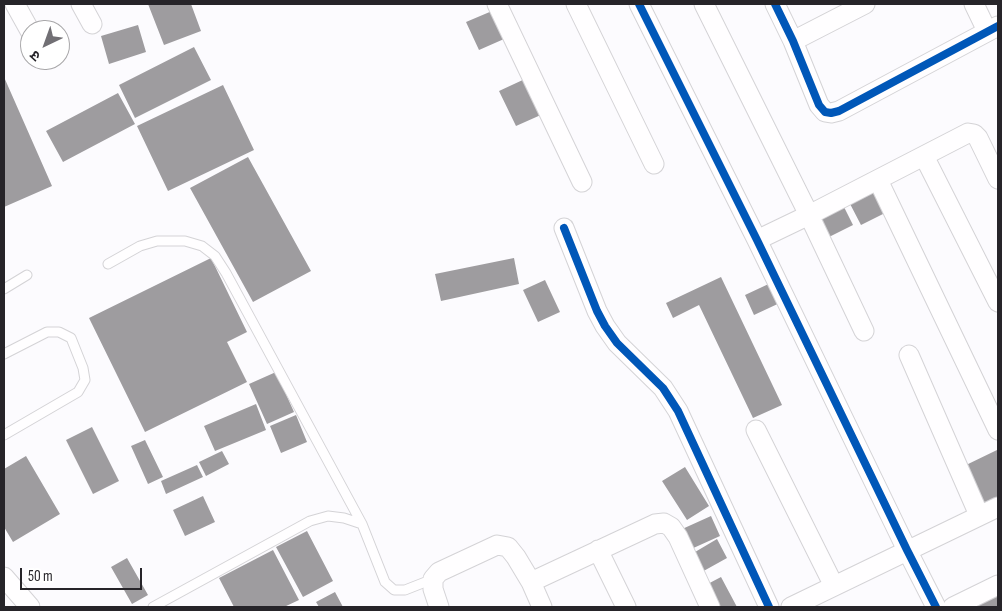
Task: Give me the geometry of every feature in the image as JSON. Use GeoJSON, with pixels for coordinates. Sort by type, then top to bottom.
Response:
{"type":"FeatureCollection","features":[{"type":"Feature","properties":{"kind":"street"},"geometry":{"type":"LineString","coordinates":[[15,4],[24,20]]}},
{"type":"Feature","properties":{"kind":"street"},"geometry":{"type":"LineString","coordinates":[[81,4],[92,24]]}},
{"type":"Feature","properties":{"kind":"street"},"geometry":{"type":"LineString","coordinates":[[497,4],[582,182]]}},
{"type":"Feature","properties":{"kind":"street"},"geometry":{"type":"LineString","coordinates":[[576,4],[654,164]]}},
{"type":"Feature","properties":{"kind":"street"},"geometry":{"type":"LineString","coordinates":[[639,4],[757,240],[936,607]]}},
{"type":"Feature","properties":{"kind":"street"},"geometry":{"type":"LineString","coordinates":[[704,4],[809,215],[864,331]]}},
{"type":"Feature","properties":{"kind":"street"},"geometry":{"type":"LineString","coordinates":[[775,4],[793,41],[819,105],[825,112],[831,113],[993,28],[974,4]]}},
{"type":"Feature","properties":{"kind":"street"},"geometry":{"type":"LineString","coordinates":[[793,41],[866,4]]}},
{"type":"Feature","properties":{"kind":"street"},"geometry":{"type":"LineString","coordinates":[[757,240],[968,134],[974,134],[978,138],[998,179]]}},
{"type":"Feature","properties":{"kind":"street"},"geometry":{"type":"LineString","coordinates":[[924,156],[998,302]]}},
{"type":"Feature","properties":{"kind":"street"},"geometry":{"type":"LineString","coordinates":[[878,180],[998,430]]}},
{"type":"Feature","properties":{"kind":"street"},"geometry":{"type":"LineString","coordinates":[[564,228],[597,311],[605,326],[617,343],[663,388],[678,411],[769,607]]}},
{"type":"Feature","properties":{"kind":"street"},"geometry":{"type":"LineString","coordinates":[[908,355],[980,515]]}},
{"type":"Feature","properties":{"kind":"street"},"geometry":{"type":"LineString","coordinates":[[756,430],[834,586]]}},
{"type":"Feature","properties":{"kind":"street"},"geometry":{"type":"LineString","coordinates":[[791,607],[998,506]]}},
{"type":"Feature","properties":{"kind":"street"},"geometry":{"type":"LineString","coordinates":[[531,582],[655,524],[664,523],[671,527],[678,537],[710,607]]}},
{"type":"Feature","properties":{"kind":"street"},"geometry":{"type":"LineString","coordinates":[[439,607],[433,589],[433,579],[439,572],[497,545],[508,548],[516,557],[531,582],[542,607]]}},
{"type":"Feature","properties":{"kind":"street"},"geometry":{"type":"LineString","coordinates":[[598,550],[626,607]]}},
{"type":"Feature","properties":{"kind":"street"},"geometry":{"type":"LineString","coordinates":[[4,577],[30,607]]}},
{"type":"Feature","properties":{"kind":"street"},"geometry":{"type":"LineString","coordinates":[[953,607],[998,585]]}},
{"type":"Feature","properties":{"kind":"lane"},"geometry":{"type":"LineString","coordinates":[[108,264],[140,246],[157,240],[185,241],[202,246],[215,256],[362,524],[385,582],[394,590],[405,590],[433,579]]}},
{"type":"Feature","properties":{"kind":"lane"},"geometry":{"type":"LineString","coordinates":[[4,289],[27,275]]}},
{"type":"Feature","properties":{"kind":"lane"},"geometry":{"type":"LineString","coordinates":[[4,354],[47,332],[59,332],[71,338],[85,380],[78,392],[4,435]]}},
{"type":"Feature","properties":{"kind":"lane"},"geometry":{"type":"LineString","coordinates":[[153,607],[310,521],[328,516],[344,518],[362,524]]}},
{"type":"Feature","properties":{"kind":"building"},"geometry":{"type":"Polygon","coordinates":[[[148,4],[191,4],[201,31],[164,45],[148,4]]]}},
{"type":"Feature","properties":{"kind":"building"},"geometry":{"type":"Polygon","coordinates":[[[492,11],[504,39],[479,50],[466,22],[492,11]]]}},
{"type":"Feature","properties":{"kind":"building"},"geometry":{"type":"Polygon","coordinates":[[[138,25],[146,52],[109,64],[101,36],[138,25]]]}},
{"type":"Feature","properties":{"kind":"building"},"geometry":{"type":"Polygon","coordinates":[[[194,47],[211,80],[135,118],[119,85],[194,47]]]}},
{"type":"Feature","properties":{"kind":"building"},"geometry":{"type":"Polygon","coordinates":[[[4,77],[52,186],[4,207],[4,77]]]}},
{"type":"Feature","properties":{"kind":"building"},"geometry":{"type":"Polygon","coordinates":[[[527,78],[543,114],[516,126],[499,91],[527,78]]]}},
{"type":"Feature","properties":{"kind":"building"},"geometry":{"type":"Polygon","coordinates":[[[223,85],[254,150],[168,191],[137,126],[223,85]]]}},
{"type":"Feature","properties":{"kind":"building"},"geometry":{"type":"Polygon","coordinates":[[[118,93],[135,124],[63,162],[46,131],[118,93]]]}},
{"type":"Feature","properties":{"kind":"building"},"geometry":{"type":"Polygon","coordinates":[[[248,157],[311,271],[253,302],[190,188],[248,157]]]}},
{"type":"Feature","properties":{"kind":"building"},"geometry":{"type":"Polygon","coordinates":[[[874,187],[887,212],[861,225],[848,200],[874,187]]]}},
{"type":"Feature","properties":{"kind":"building"},"geometry":{"type":"Polygon","coordinates":[[[842,203],[853,225],[829,237],[818,216],[842,203]]]}},
{"type":"Feature","properties":{"kind":"building"},"geometry":{"type":"Polygon","coordinates":[[[211,258],[247,332],[227,342],[247,382],[145,432],[89,318],[211,258]]]}},
{"type":"Feature","properties":{"kind":"building"},"geometry":{"type":"Polygon","coordinates":[[[514,258],[519,284],[441,301],[435,274],[514,258]]]}},
{"type":"Feature","properties":{"kind":"building"},"geometry":{"type":"Polygon","coordinates":[[[721,277],[782,405],[753,418],[699,305],[673,318],[666,303],[721,277]]]}},
{"type":"Feature","properties":{"kind":"building"},"geometry":{"type":"Polygon","coordinates":[[[545,280],[560,312],[538,322],[523,290],[545,280]]]}},
{"type":"Feature","properties":{"kind":"building"},"geometry":{"type":"Polygon","coordinates":[[[775,281],[784,301],[754,315],[745,295],[775,281]]]}},
{"type":"Feature","properties":{"kind":"building"},"geometry":{"type":"Polygon","coordinates":[[[276,372],[294,412],[267,424],[249,384],[276,372]]]}},
{"type":"Feature","properties":{"kind":"building"},"geometry":{"type":"Polygon","coordinates":[[[256,404],[266,430],[215,451],[204,426],[256,404]]]}},
{"type":"Feature","properties":{"kind":"building"},"geometry":{"type":"Polygon","coordinates":[[[296,415],[307,442],[281,453],[270,426],[296,415]]]}},
{"type":"Feature","properties":{"kind":"building"},"geometry":{"type":"Polygon","coordinates":[[[92,427],[119,481],[93,494],[66,440],[92,427]]]}},
{"type":"Feature","properties":{"kind":"building"},"geometry":{"type":"Polygon","coordinates":[[[145,440],[163,477],[148,484],[131,446],[145,440]]]}},
{"type":"Feature","properties":{"kind":"building"},"geometry":{"type":"Polygon","coordinates":[[[997,450],[998,497],[983,504],[964,466],[997,450]]]}},
{"type":"Feature","properties":{"kind":"building"},"geometry":{"type":"Polygon","coordinates":[[[222,451],[229,464],[206,476],[199,462],[222,451]]]}},
{"type":"Feature","properties":{"kind":"building"},"geometry":{"type":"Polygon","coordinates":[[[26,456],[60,514],[13,542],[4,527],[4,469],[26,456]]]}},
{"type":"Feature","properties":{"kind":"building"},"geometry":{"type":"Polygon","coordinates":[[[197,465],[203,477],[166,494],[161,481],[197,465]]]}},
{"type":"Feature","properties":{"kind":"building"},"geometry":{"type":"Polygon","coordinates":[[[685,467],[709,506],[687,520],[662,481],[685,467]]]}},
{"type":"Feature","properties":{"kind":"building"},"geometry":{"type":"Polygon","coordinates":[[[203,496],[215,522],[185,536],[173,510],[203,496]]]}},
{"type":"Feature","properties":{"kind":"building"},"geometry":{"type":"Polygon","coordinates":[[[711,516],[720,536],[689,550],[680,530],[711,516]]]}},
{"type":"Feature","properties":{"kind":"building"},"geometry":{"type":"Polygon","coordinates":[[[307,531],[333,581],[303,597],[276,547],[307,531]]]}},
{"type":"Feature","properties":{"kind":"building"},"geometry":{"type":"Polygon","coordinates":[[[717,539],[727,558],[700,573],[690,555],[717,539]]]}},
{"type":"Feature","properties":{"kind":"building"},"geometry":{"type":"Polygon","coordinates":[[[273,550],[299,600],[284,607],[234,607],[219,578],[273,550]]]}},
{"type":"Feature","properties":{"kind":"building"},"geometry":{"type":"Polygon","coordinates":[[[127,558],[148,595],[132,604],[111,567],[127,558]]]}},
{"type":"Feature","properties":{"kind":"building"},"geometry":{"type":"Polygon","coordinates":[[[721,577],[737,607],[713,607],[702,587],[721,577]]]}},
{"type":"Feature","properties":{"kind":"building"},"geometry":{"type":"Polygon","coordinates":[[[335,592],[343,607],[319,607],[316,602],[335,592]]]}},
{"type":"Feature","properties":{"kind":"building"},"geometry":{"type":"Polygon","coordinates":[[[998,593],[998,607],[978,607],[976,604],[998,593]]]}},
{"type":"Feature","properties":{"kind":"cycle path"},"geometry":{"type":"LineString","coordinates":[[639,4],[757,240],[936,607]]}},
{"type":"Feature","properties":{"kind":"cycle path"},"geometry":{"type":"LineString","coordinates":[[775,4],[793,41],[819,105],[825,112],[831,113],[839,111],[998,26]]}},
{"type":"Feature","properties":{"kind":"cycle path"},"geometry":{"type":"LineString","coordinates":[[564,228],[597,311],[605,326],[617,343],[663,388],[678,411],[769,607]]}}]}
